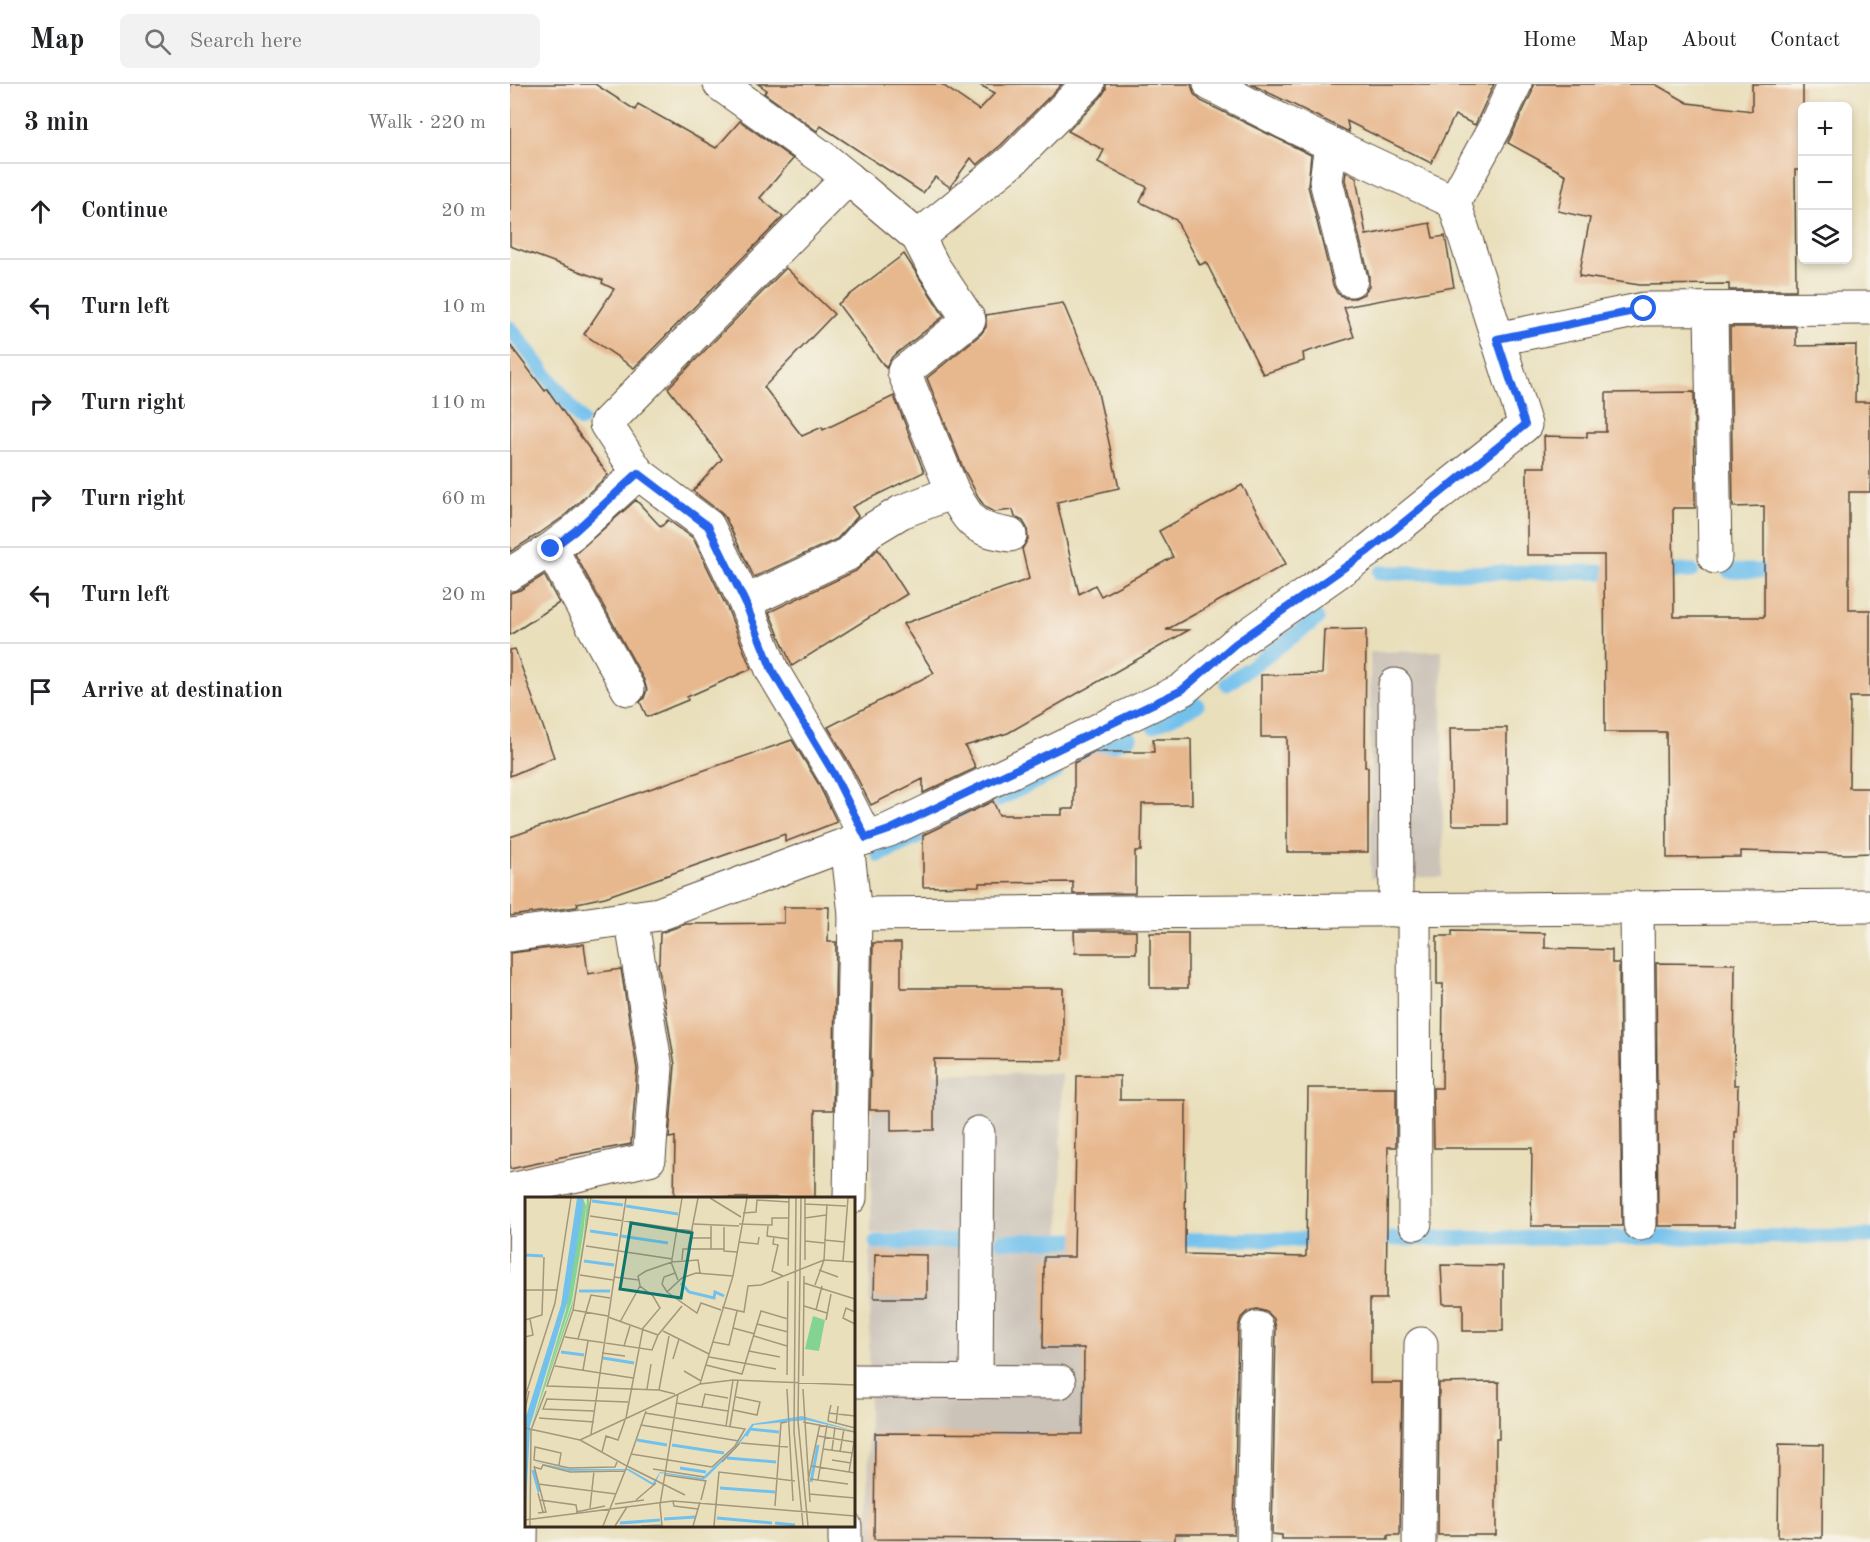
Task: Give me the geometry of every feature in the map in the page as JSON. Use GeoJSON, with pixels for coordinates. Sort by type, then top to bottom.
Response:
{"type":"FeatureCollection","features":[{"type":"Feature","properties":{"kind":"street"},"geometry":{"type":"LineString","coordinates":[[720,84],[825,160],[918,237],[933,266],[969,320],[904,372],[953,492],[970,521],[990,531],[1010,535]]}},
{"type":"Feature","properties":{"kind":"street"},"geometry":{"type":"LineString","coordinates":[[918,237],[1014,159],[1088,84]]}},
{"type":"Feature","properties":{"kind":"street"},"geometry":{"type":"LineString","coordinates":[[1210,84],[1284,122],[1454,202]]}},
{"type":"Feature","properties":{"kind":"street"},"geometry":{"type":"LineString","coordinates":[[510,935],[659,914],[889,830],[1182,690],[1235,644],[1368,551],[1525,425],[1454,202],[1495,127],[1515,84]]}},
{"type":"Feature","properties":{"kind":"street"},"geometry":{"type":"LineString","coordinates":[[1331,144],[1326,181],[1351,280]]}},
{"type":"Feature","properties":{"kind":"street"},"geometry":{"type":"LineString","coordinates":[[848,178],[606,424],[638,473],[708,526],[745,602],[772,670],[834,774],[857,841],[850,1197]]}},
{"type":"Feature","properties":{"kind":"street"},"geometry":{"type":"LineString","coordinates":[[1497,339],[1644,309],[1870,308]]}},
{"type":"Feature","properties":{"kind":"street"},"geometry":{"type":"LineString","coordinates":[[1711,309],[1715,557]]}},
{"type":"Feature","properties":{"kind":"street"},"geometry":{"type":"LineString","coordinates":[[510,574],[575,531],[638,473]]}},
{"type":"Feature","properties":{"kind":"street"},"geometry":{"type":"LineString","coordinates":[[745,602],[848,554],[868,532],[901,512],[953,492]]}},
{"type":"Feature","properties":{"kind":"street"},"geometry":{"type":"LineString","coordinates":[[551,549],[628,689]]}},
{"type":"Feature","properties":{"kind":"street"},"geometry":{"type":"LineString","coordinates":[[1395,685],[1415,1222]]}},
{"type":"Feature","properties":{"kind":"street"},"geometry":{"type":"LineString","coordinates":[[855,914],[1870,906]]}},
{"type":"Feature","properties":{"kind":"street"},"geometry":{"type":"LineString","coordinates":[[1636,908],[1640,1224]]}},
{"type":"Feature","properties":{"kind":"street"},"geometry":{"type":"LineString","coordinates":[[520,1542],[522,1195],[649,1159],[656,1068],[631,917]]}},
{"type":"Feature","properties":{"kind":"street"},"geometry":{"type":"LineString","coordinates":[[976,1382],[978,1133]]}},
{"type":"Feature","properties":{"kind":"street"},"geometry":{"type":"LineString","coordinates":[[1253,1542],[1257,1328]]}},
{"type":"Feature","properties":{"kind":"street"},"geometry":{"type":"LineString","coordinates":[[1419,1542],[1421,1344]]}},
{"type":"Feature","properties":{"kind":"street"},"geometry":{"type":"LineString","coordinates":[[855,1381],[1059,1382]]}},
{"type":"Feature","properties":{"kind":"shaded area"},"geometry":{"type":"Polygon","coordinates":[[[1442,651],[1443,877],[1371,878],[1370,652],[1442,651]]]}},
{"type":"Feature","properties":{"kind":"shaded area"},"geometry":{"type":"Polygon","coordinates":[[[872,1073],[1062,1074],[1060,1234],[871,1233],[872,1073]]]}},
{"type":"Feature","properties":{"kind":"shaded area"},"geometry":{"type":"Polygon","coordinates":[[[870,1246],[1181,1247],[1179,1542],[868,1542],[870,1246]]]}},
{"type":"Feature","properties":{"kind":"building"},"geometry":{"type":"Polygon","coordinates":[[[510,84],[595,84],[635,110],[638,104],[716,148],[740,121],[793,159],[760,198],[783,217],[634,368],[584,334],[614,289],[602,283],[603,280],[510,246],[510,84]]]}},
{"type":"Feature","properties":{"kind":"building"},"geometry":{"type":"Polygon","coordinates":[[[758,84],[941,84],[979,110],[995,93],[978,84],[1062,84],[1001,145],[977,165],[971,158],[950,187],[935,177],[923,193],[821,126],[817,131],[764,93],[767,90],[758,84]]]}},
{"type":"Feature","properties":{"kind":"building"},"geometry":{"type":"Polygon","coordinates":[[[1106,84],[1191,84],[1194,94],[1201,101],[1311,155],[1308,186],[1333,285],[1337,293],[1345,298],[1355,298],[1364,294],[1369,286],[1369,276],[1345,180],[1346,172],[1356,177],[1366,235],[1430,223],[1433,238],[1445,236],[1454,287],[1344,307],[1354,337],[1303,353],[1304,361],[1263,374],[1206,262],[1200,265],[1176,220],[1140,202],[1147,187],[1098,162],[1104,150],[1068,131],[1101,97],[1106,84]]]}},
{"type":"Feature","properties":{"kind":"building"},"geometry":{"type":"Polygon","coordinates":[[[1251,84],[1494,84],[1475,125],[1455,115],[1431,163],[1347,121],[1349,132],[1251,84]]]}},
{"type":"Feature","properties":{"kind":"building"},"geometry":{"type":"Polygon","coordinates":[[[1533,84],[1655,84],[1688,103],[1752,111],[1752,84],[1803,84],[1803,102],[1798,102],[1798,170],[1795,170],[1796,290],[1729,290],[1729,284],[1640,285],[1579,276],[1590,218],[1558,211],[1566,175],[1508,143],[1532,92],[1533,84]]]}},
{"type":"Feature","properties":{"kind":"building"},"geometry":{"type":"Polygon","coordinates":[[[904,254],[944,316],[892,357],[886,368],[838,304],[904,254]]]}},
{"type":"Feature","properties":{"kind":"building"},"geometry":{"type":"Polygon","coordinates":[[[786,268],[834,314],[764,387],[802,436],[822,427],[823,430],[894,396],[924,472],[852,507],[858,516],[837,539],[754,577],[725,517],[693,491],[722,459],[668,388],[786,268]]]}},
{"type":"Feature","properties":{"kind":"building"},"geometry":{"type":"Polygon","coordinates":[[[1063,303],[1095,379],[1119,488],[1057,502],[1079,594],[1095,585],[1101,596],[1173,557],[1159,531],[1242,485],[1286,564],[1166,630],[1189,630],[1008,733],[965,746],[976,768],[923,793],[923,779],[871,805],[828,727],[934,673],[903,624],[1029,579],[1022,549],[1028,539],[1027,528],[1023,521],[1015,517],[1013,510],[994,512],[986,508],[980,500],[963,468],[927,378],[981,334],[986,327],[986,315],[1063,303]]]}},
{"type":"Feature","properties":{"kind":"building"},"geometry":{"type":"Polygon","coordinates":[[[1730,327],[1796,327],[1796,346],[1856,345],[1855,402],[1870,402],[1870,492],[1849,492],[1849,610],[1870,610],[1870,697],[1850,697],[1849,788],[1870,788],[1870,853],[1741,851],[1741,857],[1667,858],[1666,732],[1605,732],[1604,555],[1527,555],[1527,467],[1545,467],[1544,436],[1587,437],[1587,432],[1606,432],[1606,393],[1694,392],[1695,508],[1673,508],[1674,617],[1764,617],[1764,506],[1733,507],[1730,327]]]}},
{"type":"Feature","properties":{"kind":"building"},"geometry":{"type":"Polygon","coordinates":[[[510,345],[545,391],[547,389],[608,475],[563,517],[510,552],[510,345]]]}},
{"type":"Feature","properties":{"kind":"building"},"geometry":{"type":"Polygon","coordinates":[[[636,500],[661,527],[668,520],[693,538],[728,610],[751,669],[647,717],[640,702],[647,690],[644,680],[575,554],[636,500]]]}},
{"type":"Feature","properties":{"kind":"building"},"geometry":{"type":"Polygon","coordinates":[[[878,549],[907,594],[792,666],[769,612],[856,571],[878,549]]]}},
{"type":"Feature","properties":{"kind":"building"},"geometry":{"type":"Polygon","coordinates":[[[544,575],[559,603],[510,635],[510,593],[520,590],[544,575]]]}},
{"type":"Feature","properties":{"kind":"building"},"geometry":{"type":"Polygon","coordinates":[[[1366,629],[1365,767],[1368,767],[1368,852],[1287,852],[1287,737],[1261,737],[1261,675],[1322,674],[1324,630],[1366,629]]]}},
{"type":"Feature","properties":{"kind":"building"},"geometry":{"type":"Polygon","coordinates":[[[515,649],[554,757],[510,776],[510,650],[515,649]]]}},
{"type":"Feature","properties":{"kind":"building"},"geometry":{"type":"Polygon","coordinates":[[[1450,728],[1507,728],[1507,825],[1452,825],[1450,728]]]}},
{"type":"Feature","properties":{"kind":"building"},"geometry":{"type":"Polygon","coordinates":[[[1153,739],[1191,739],[1192,804],[1142,804],[1141,851],[1135,851],[1135,893],[1073,894],[1073,882],[979,883],[979,886],[923,887],[923,835],[993,801],[999,815],[1062,815],[1062,809],[1074,809],[1074,763],[1095,752],[1154,752],[1153,739]]]}},
{"type":"Feature","properties":{"kind":"building"},"geometry":{"type":"Polygon","coordinates":[[[792,740],[818,783],[837,822],[785,842],[785,834],[605,897],[577,903],[576,907],[510,916],[510,837],[792,740]]]}},
{"type":"Feature","properties":{"kind":"building"},"geometry":{"type":"Polygon","coordinates":[[[784,907],[829,907],[828,942],[836,942],[833,1110],[815,1110],[815,1197],[674,1197],[675,1137],[669,1138],[675,1065],[658,963],[660,933],[686,924],[784,923],[784,907]]]}},
{"type":"Feature","properties":{"kind":"building"},"geometry":{"type":"Polygon","coordinates":[[[1074,931],[1136,931],[1136,953],[1075,953],[1074,931]]]}},
{"type":"Feature","properties":{"kind":"building"},"geometry":{"type":"Polygon","coordinates":[[[1452,931],[1545,933],[1545,948],[1612,950],[1612,963],[1619,963],[1622,1226],[1531,1226],[1532,1148],[1434,1148],[1433,1088],[1442,1088],[1443,984],[1437,984],[1437,936],[1452,936],[1452,931]]]}},
{"type":"Feature","properties":{"kind":"building"},"geometry":{"type":"Polygon","coordinates":[[[1150,933],[1188,933],[1188,988],[1150,988],[1150,933]]]}},
{"type":"Feature","properties":{"kind":"building"},"geometry":{"type":"Polygon","coordinates":[[[873,943],[901,943],[901,988],[1063,988],[1063,1060],[934,1059],[934,1130],[891,1131],[891,1110],[870,1110],[873,943]]]}},
{"type":"Feature","properties":{"kind":"building"},"geometry":{"type":"Polygon","coordinates":[[[584,944],[588,974],[621,969],[637,1069],[631,1144],[510,1169],[510,953],[584,944]]]}},
{"type":"Feature","properties":{"kind":"building"},"geometry":{"type":"Polygon","coordinates":[[[1656,963],[1735,964],[1734,1085],[1738,1085],[1737,1132],[1735,1132],[1735,1226],[1658,1226],[1656,963]]]}},
{"type":"Feature","properties":{"kind":"building"},"geometry":{"type":"Polygon","coordinates":[[[1077,1076],[1120,1076],[1120,1100],[1186,1100],[1185,1254],[1306,1256],[1308,1088],[1396,1088],[1396,1147],[1388,1147],[1386,1299],[1370,1299],[1370,1383],[1402,1383],[1400,1535],[1388,1535],[1388,1539],[1282,1539],[1282,1535],[1272,1534],[1276,1328],[1274,1319],[1267,1312],[1257,1309],[1248,1311],[1241,1318],[1238,1328],[1234,1534],[1175,1534],[1175,1541],[874,1539],[875,1433],[1083,1434],[1084,1348],[1043,1348],[1044,1257],[1074,1257],[1077,1076]]]}},
{"type":"Feature","properties":{"kind":"building"},"geometry":{"type":"Polygon","coordinates":[[[875,1254],[927,1255],[927,1298],[874,1298],[875,1254]]]}},
{"type":"Feature","properties":{"kind":"building"},"geometry":{"type":"Polygon","coordinates":[[[1441,1265],[1503,1266],[1503,1331],[1463,1331],[1463,1304],[1443,1304],[1441,1265]]]}},
{"type":"Feature","properties":{"kind":"building"},"geometry":{"type":"Polygon","coordinates":[[[1499,1382],[1499,1439],[1496,1439],[1496,1535],[1438,1535],[1439,1383],[1499,1382]]]}},
{"type":"Feature","properties":{"kind":"building"},"geometry":{"type":"Polygon","coordinates":[[[1779,1444],[1823,1445],[1822,1538],[1778,1537],[1779,1444]]]}},
{"type":"Feature","properties":{"kind":"waterway"},"geometry":{"type":"LineString","coordinates":[[510,328],[581,420]]}},
{"type":"Feature","properties":{"kind":"waterway"},"geometry":{"type":"LineString","coordinates":[[1653,572],[1691,571]]}},
{"type":"Feature","properties":{"kind":"waterway"},"geometry":{"type":"LineString","coordinates":[[1729,571],[1783,571]]}},
{"type":"Feature","properties":{"kind":"waterway"},"geometry":{"type":"LineString","coordinates":[[1380,573],[1623,572]]}},
{"type":"Feature","properties":{"kind":"waterway"},"geometry":{"type":"LineString","coordinates":[[1227,684],[1317,619]]}},
{"type":"Feature","properties":{"kind":"waterway"},"geometry":{"type":"LineString","coordinates":[[1153,726],[1197,705]]}},
{"type":"Feature","properties":{"kind":"waterway"},"geometry":{"type":"LineString","coordinates":[[1083,759],[1129,737]]}},
{"type":"Feature","properties":{"kind":"waterway"},"geometry":{"type":"LineString","coordinates":[[879,855],[1056,772]]}},
{"type":"Feature","properties":{"kind":"waterway"},"geometry":{"type":"LineString","coordinates":[[1367,1239],[1870,1236]]}},
{"type":"Feature","properties":{"kind":"waterway"},"geometry":{"type":"LineString","coordinates":[[1166,1240],[1325,1239]]}},
{"type":"Feature","properties":{"kind":"waterway"},"geometry":{"type":"LineString","coordinates":[[1001,1241],[1094,1240]]}},
{"type":"Feature","properties":{"kind":"waterway"},"geometry":{"type":"LineString","coordinates":[[876,1242],[965,1241]]}},
{"type":"Feature","properties":{"kind":"route"},"geometry":{"type":"LineString","coordinates":[[551,549],[575,531],[638,473],[708,526],[745,602],[772,670],[834,774],[866,838],[889,830],[1182,690],[1235,644],[1368,551],[1525,425],[1497,339],[1644,309]]}}]}
